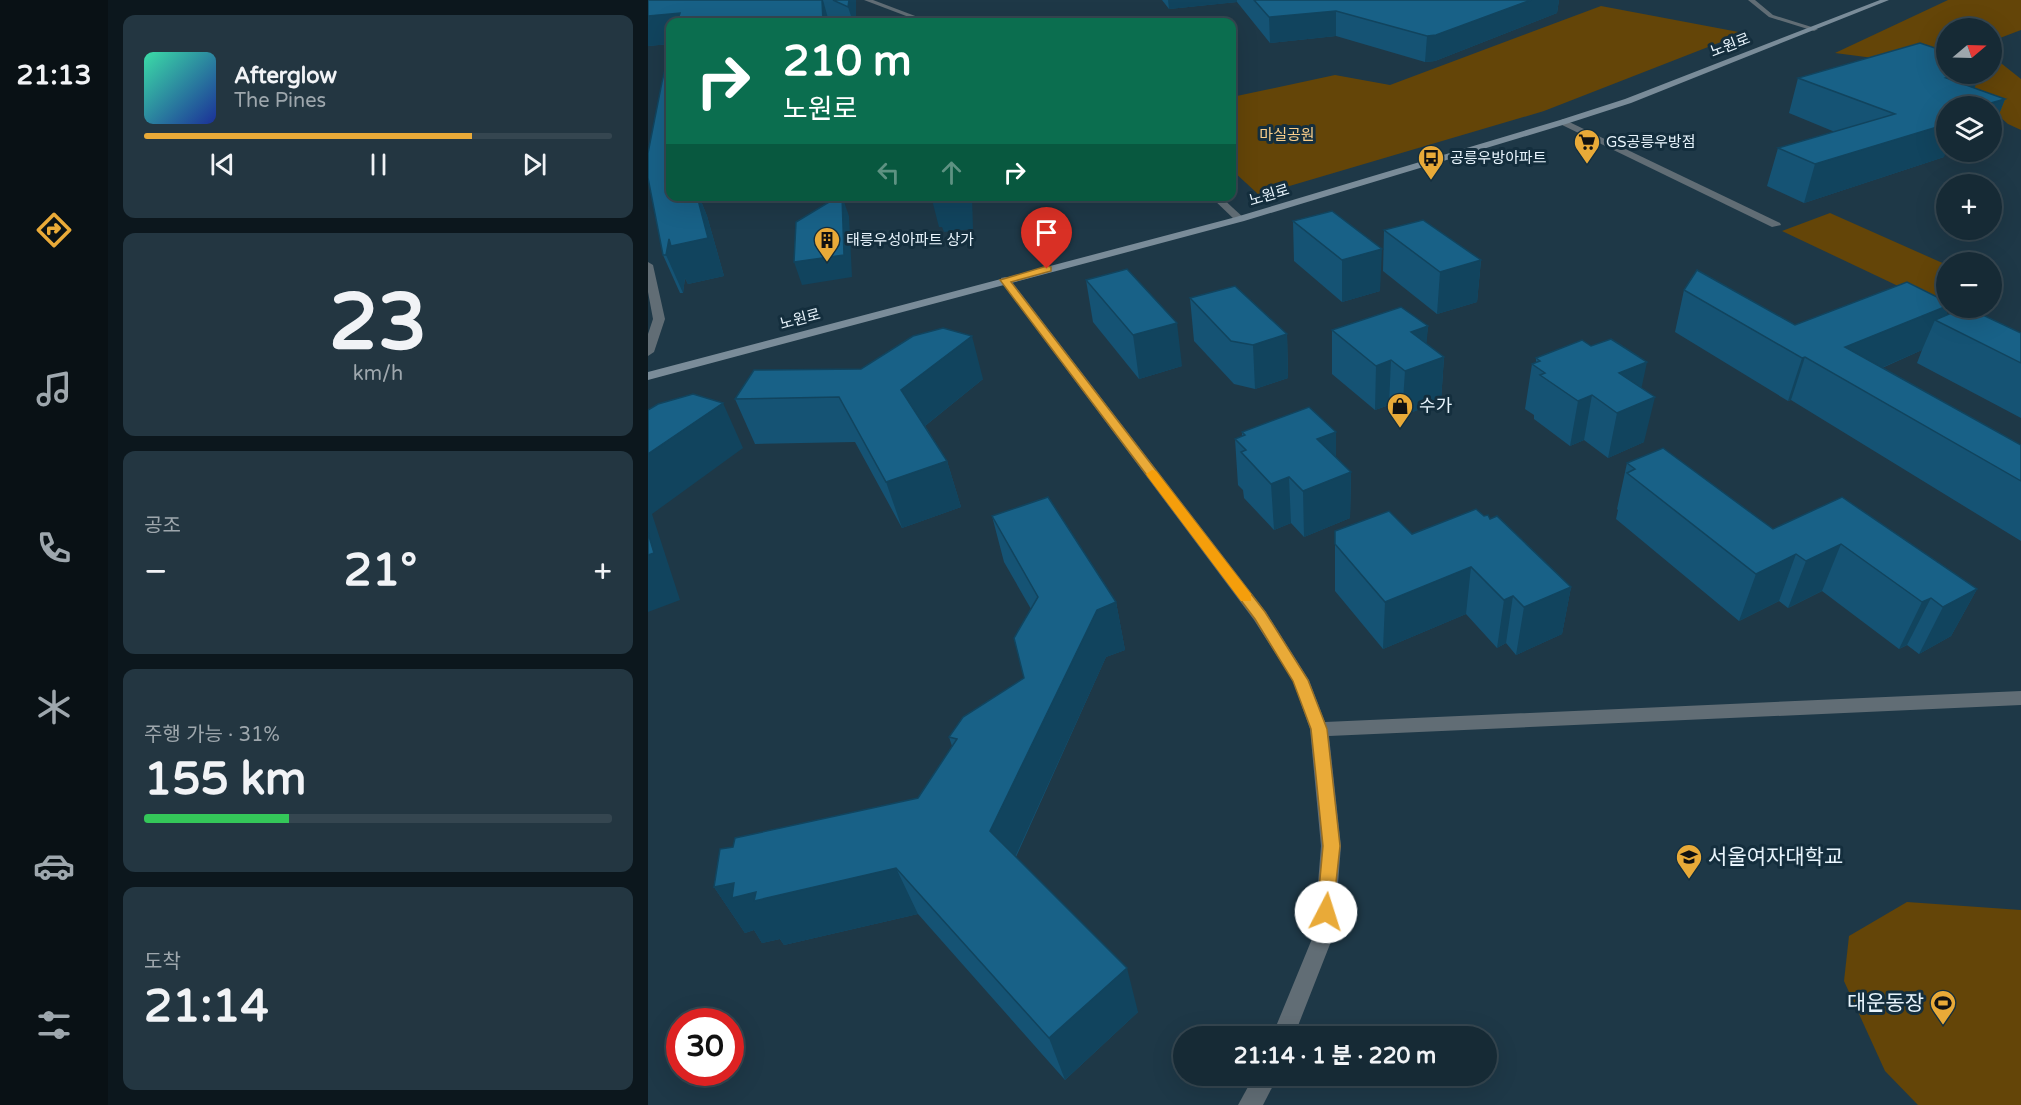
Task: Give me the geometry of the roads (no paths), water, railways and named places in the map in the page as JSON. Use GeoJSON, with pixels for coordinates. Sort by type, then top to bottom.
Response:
{"type":"FeatureCollection","features":[{"type":"Feature","properties":{"kind":"main road","name":"노원로"},"geometry":{"type":"LineString","coordinates":[[648,376],[1240,219],[1563,122],[1628,101],[1886,0]]}},
{"type":"Feature","properties":{"kind":"street"},"geometry":{"type":"LineString","coordinates":[[867,0],[916,18]]}},
{"type":"Feature","properties":{"kind":"street"},"geometry":{"type":"LineString","coordinates":[[1751,0],[1771,16],[1815,29]]}},
{"type":"Feature","properties":{"kind":"street"},"geometry":{"type":"LineString","coordinates":[[1563,122],[1776,225]]}},
{"type":"Feature","properties":{"kind":"street"},"geometry":{"type":"LineString","coordinates":[[1220,201],[1240,219]]}},
{"type":"Feature","properties":{"kind":"street"},"geometry":{"type":"LineString","coordinates":[[648,265],[659,319],[648,352]]}},
{"type":"Feature","properties":{"kind":"street"},"geometry":{"type":"LineString","coordinates":[[1005,280],[1260,616],[1301,680],[1319,729],[1331,846],[1324,934],[1288,1026]]}},
{"type":"Feature","properties":{"kind":"street"},"geometry":{"type":"LineString","coordinates":[[1319,729],[2021,698]]}},
{"type":"Feature","properties":{"kind":"street"},"geometry":{"type":"LineString","coordinates":[[1250,1105],[1261,1086]]}},
{"type":"Feature","properties":{"kind":"place","name":"GS공릉우방점"},"geometry":{"type":"Point","coordinates":[1587,165]}},
{"type":"Feature","properties":{"kind":"place","name":"공릉우방아파트"},"geometry":{"type":"Point","coordinates":[1431,181]}},
{"type":"Feature","properties":{"kind":"place","name":"태릉우성아파트 상가"},"geometry":{"type":"Point","coordinates":[827,263]}},
{"type":"Feature","properties":{"kind":"place","name":"수가"},"geometry":{"type":"Point","coordinates":[1400,429]}},
{"type":"Feature","properties":{"kind":"place","name":"서울여자대학교"},"geometry":{"type":"Point","coordinates":[1689,880]}},
{"type":"Feature","properties":{"kind":"place","name":"대운동장"},"geometry":{"type":"Point","coordinates":[1943,1026]}},
{"type":"Feature","properties":{"kind":"park label","name":"마실공원"},"geometry":{"type":"Point","coordinates":[1287,135]}}]}
